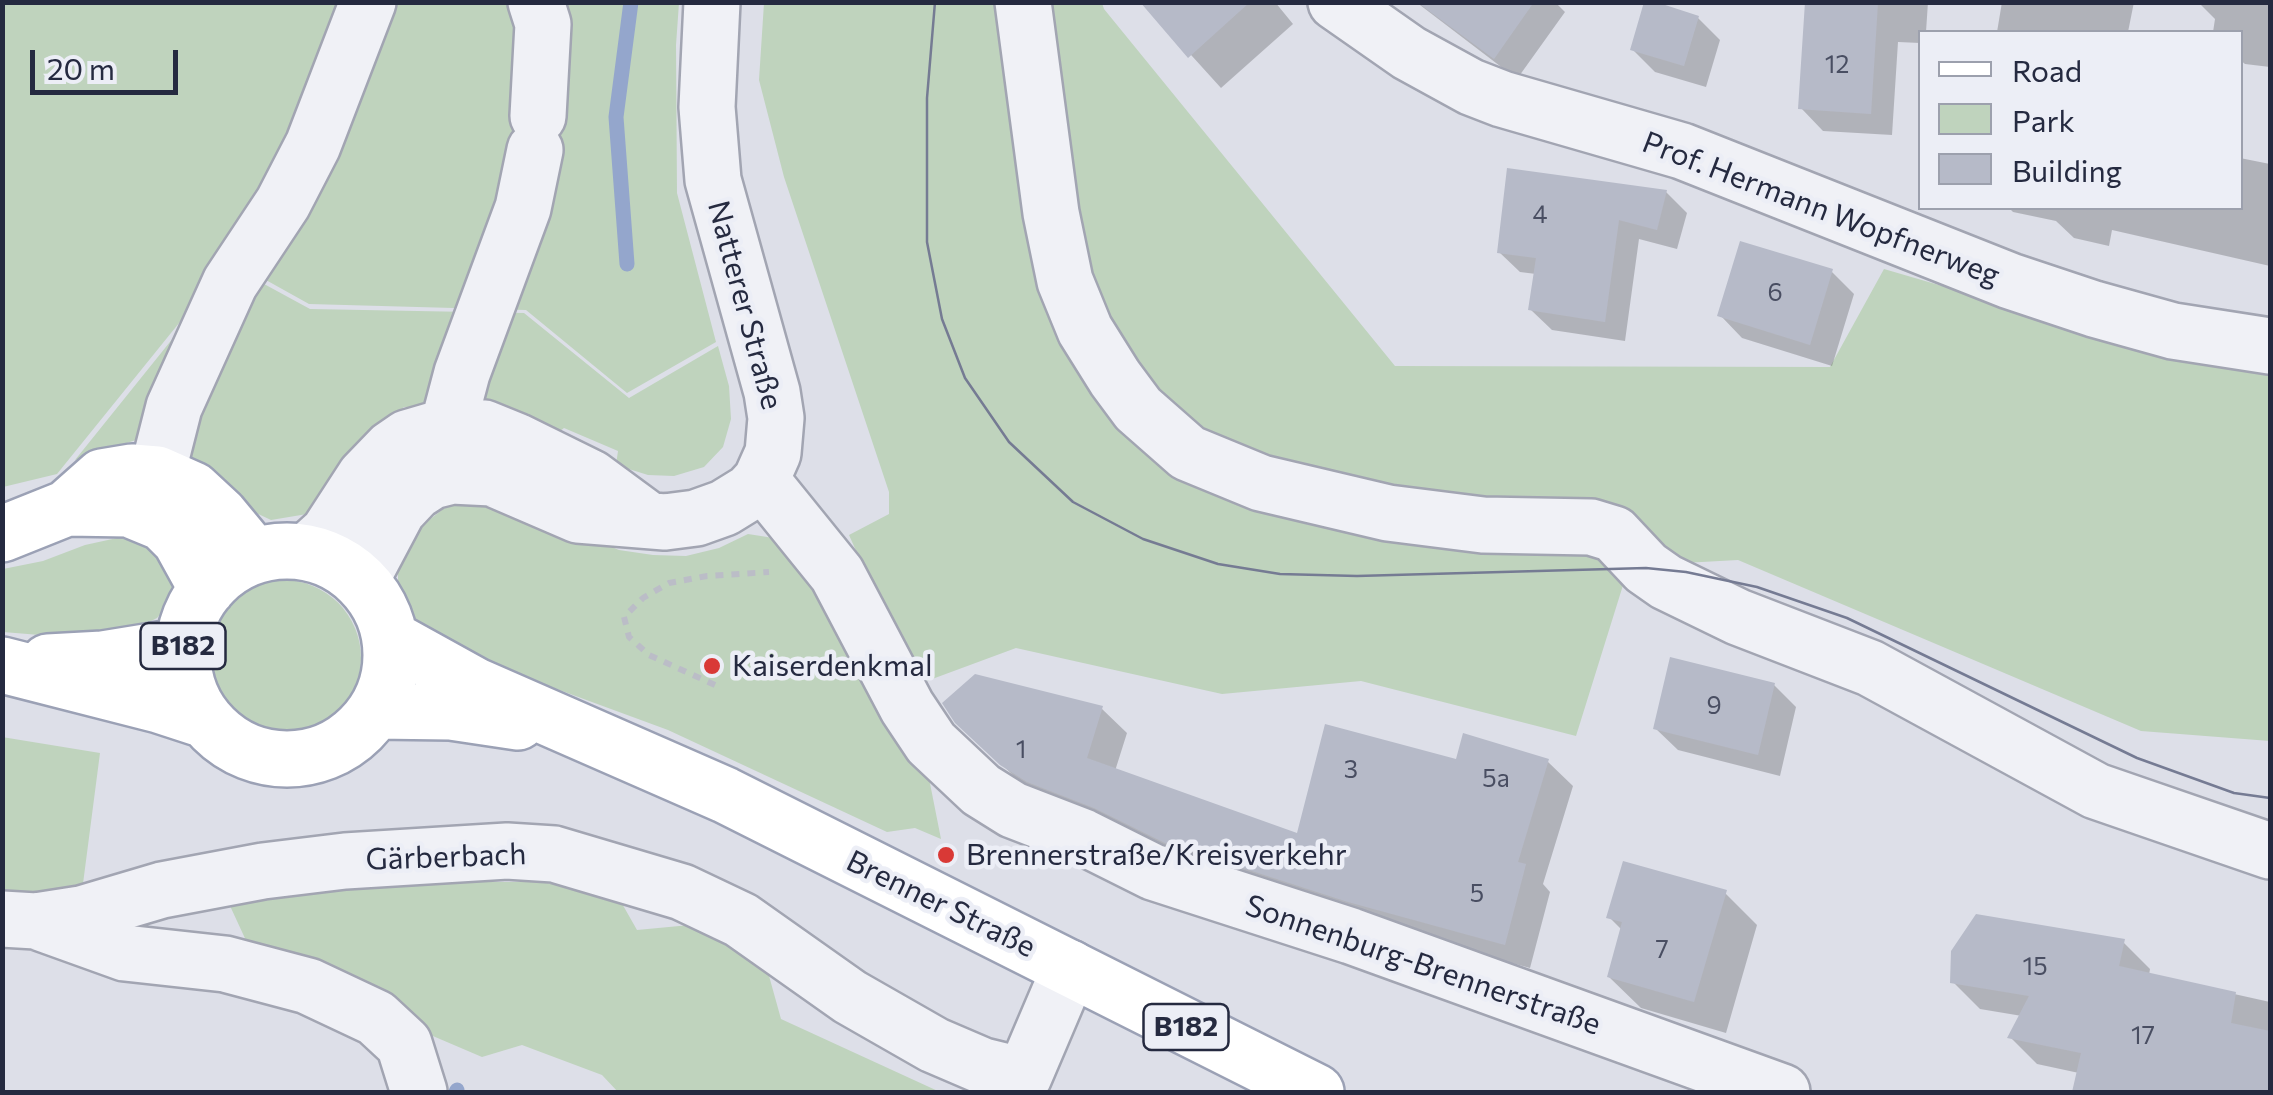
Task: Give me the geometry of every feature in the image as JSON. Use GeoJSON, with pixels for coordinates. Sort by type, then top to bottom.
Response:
{"type":"FeatureCollection","features":[{"type":"Feature","properties":{"kind":"main road"},"geometry":{"type":"LineString","coordinates":[[2,534],[67,508],[102,478],[132,472],[157,474],[193,490],[254,556]]}},
{"type":"Feature","properties":{"kind":"main road"},"geometry":{"type":"LineString","coordinates":[[67,508],[129,510],[163,522],[188,552],[207,589]]}},
{"type":"Feature","properties":{"kind":"main road","name":"B182"},"geometry":{"type":"LineString","coordinates":[[361,580],[336,562],[308,552],[280,550],[254,556],[228,569],[207,589],[191,616],[184,646],[184,672],[192,698],[205,720],[230,743],[260,756],[293,760],[326,753],[354,736],[376,711],[392,665],[391,639]]}},
{"type":"Feature","properties":{"kind":"main road"},"geometry":{"type":"LineString","coordinates":[[361,580],[380,608],[391,639]]}},
{"type":"Feature","properties":{"kind":"main road","name":"Brenner Straße"},"geometry":{"type":"LineString","coordinates":[[391,639],[476,686],[725,795],[1315,1090]]}},
{"type":"Feature","properties":{"kind":"main road","name":"B182"},"geometry":{"type":"LineString","coordinates":[[2,665],[104,659],[184,646]]}},
{"type":"Feature","properties":{"kind":"main road","name":"B182"},"geometry":{"type":"LineString","coordinates":[[2,665],[205,720]]}},
{"type":"Feature","properties":{"kind":"main road","name":"Brenner Straße"},"geometry":{"type":"LineString","coordinates":[[376,711],[450,712],[575,731]]}},
{"type":"Feature","properties":{"kind":"street"},"geometry":{"type":"LineString","coordinates":[[157,474],[166,430],[181,391],[230,283],[283,203],[313,145],[368,2]]}},
{"type":"Feature","properties":{"kind":"street"},"geometry":{"type":"LineString","coordinates":[[448,426],[462,374],[518,222],[537,133],[543,24],[536,2]]}},
{"type":"Feature","properties":{"kind":"street","name":"Natterer Straße"},"geometry":{"type":"LineString","coordinates":[[712,2],[707,107],[713,180],[768,376],[776,418],[773,452],[761,480]]}},
{"type":"Feature","properties":{"kind":"street"},"geometry":{"type":"LineString","coordinates":[[1024,2],[1051,213],[1065,281],[1085,330],[1126,394],[1165,436],[1188,452],[1261,484],[1388,513],[1482,525],[1591,527],[1614,534],[1646,568],[1666,582],[1738,616],[1870,668],[2096,791],[2270,852]]}},
{"type":"Feature","properties":{"kind":"street","name":"Prof. Hermann Wopfnerweg"},"geometry":{"type":"LineString","coordinates":[[1336,2],[1408,53],[1472,88],[1693,156],[2010,280],[2094,308],[2173,331],[2270,346]]}},
{"type":"Feature","properties":{"kind":"street"},"geometry":{"type":"LineString","coordinates":[[308,552],[328,533],[365,476],[391,449],[407,438],[448,426],[484,428],[516,441],[591,478],[648,520]]}},
{"type":"Feature","properties":{"kind":"street"},"geometry":{"type":"LineString","coordinates":[[361,580],[398,510],[432,481],[452,476],[492,478],[578,515],[648,520],[681,520],[712,513],[738,500],[761,480]]}},
{"type":"Feature","properties":{"kind":"street","name":"Sonnenburg-Brennerstraße"},"geometry":{"type":"LineString","coordinates":[[761,480],[838,574],[908,707],[932,742],[981,790],[1013,810],[1084,837],[1153,872],[1351,936],[1782,1092]]}},
{"type":"Feature","properties":{"kind":"street","name":"Gärberbach"},"geometry":{"type":"LineString","coordinates":[[19,920],[81,914],[162,890],[263,870],[489,852],[554,854],[697,899],[741,920],[850,997],[934,1045],[1025,1084],[1070,968]]}},
{"type":"Feature","properties":{"kind":"street"},"geometry":{"type":"LineString","coordinates":[[19,920],[125,953],[225,964],[308,986],[376,1018],[404,1044],[419,1092]]}},
{"type":"Feature","properties":{"kind":"path"},"geometry":{"type":"LineString","coordinates":[[716,684],[649,656],[629,637],[624,616],[643,598],[670,583],[706,576],[758,576],[823,556]]}},
{"type":"Feature","properties":{"kind":"green space"},"geometry":{"type":"Polygon","coordinates":[[[2,3],[679,3],[677,193],[716,342],[627,393],[526,310],[309,304],[230,260],[57,474],[3,487],[2,3]]]}},
{"type":"Feature","properties":{"kind":"green space"},"geometry":{"type":"Polygon","coordinates":[[[764,3],[1102,3],[1395,366],[1830,367],[1884,269],[2086,328],[2270,374],[2270,741],[2141,731],[1738,560],[1629,566],[1576,736],[1361,681],[1222,694],[1016,648],[916,685],[849,535],[889,514],[889,492],[784,177],[759,80],[764,3]]]}},
{"type":"Feature","properties":{"kind":"green space"},"geometry":{"type":"Polygon","coordinates":[[[231,266],[310,309],[524,313],[629,398],[718,346],[729,386],[731,419],[723,447],[704,467],[674,476],[648,475],[616,465],[618,451],[564,428],[554,436],[489,406],[404,407],[364,438],[323,502],[307,514],[271,520],[233,494],[216,471],[139,439],[75,460],[231,266]]]}},
{"type":"Feature","properties":{"kind":"green space"},"geometry":{"type":"Polygon","coordinates":[[[465,501],[515,508],[619,550],[653,555],[686,556],[719,548],[748,534],[780,539],[924,753],[941,839],[915,828],[887,832],[668,730],[456,652],[420,632],[406,614],[398,591],[398,566],[424,524],[443,509],[465,501]]]}},
{"type":"Feature","properties":{"kind":"green space"},"geometry":{"type":"Polygon","coordinates":[[[117,538],[137,541],[155,550],[167,567],[172,587],[169,604],[157,618],[107,634],[52,636],[3,632],[3,569],[117,538]]]}},
{"type":"Feature","properties":{"kind":"green space"},"geometry":{"type":"Polygon","coordinates":[[[283,580],[313,586],[338,603],[355,628],[361,658],[355,688],[338,713],[313,730],[283,736],[253,730],[228,713],[211,688],[205,658],[211,628],[228,603],[253,586],[283,580]]]}},
{"type":"Feature","properties":{"kind":"green space"},"geometry":{"type":"Polygon","coordinates":[[[2,737],[100,753],[81,899],[3,889],[2,737]]]}},
{"type":"Feature","properties":{"kind":"green space"},"geometry":{"type":"Polygon","coordinates":[[[319,882],[539,882],[616,893],[637,930],[690,925],[766,965],[781,1019],[940,1092],[618,1092],[602,1075],[522,1045],[482,1057],[255,960],[225,895],[319,882]]]}},
{"type":"Feature","properties":{"kind":"building"},"geometry":{"type":"Polygon","coordinates":[[[1140,2],[1250,2],[1188,58],[1140,2]]]}},
{"type":"Feature","properties":{"kind":"building"},"geometry":{"type":"Polygon","coordinates":[[[1417,2],[1534,2],[1494,59],[1417,2]]]}},
{"type":"Feature","properties":{"kind":"building"},"geometry":{"type":"Polygon","coordinates":[[[1644,2],[1699,16],[1684,66],[1630,50],[1644,2]]]}},
{"type":"Feature","properties":{"kind":"building"},"geometry":{"type":"Polygon","coordinates":[[[1805,2],[1878,2],[1871,114],[1798,109],[1805,2]]]}},
{"type":"Feature","properties":{"kind":"building"},"geometry":{"type":"Polygon","coordinates":[[[1507,168],[1667,190],[1657,230],[1619,220],[1605,322],[1528,310],[1536,258],[1497,253],[1507,168]]]}},
{"type":"Feature","properties":{"kind":"building"},"geometry":{"type":"Polygon","coordinates":[[[1740,241],[1833,269],[1810,345],[1717,316],[1740,241]]]}},
{"type":"Feature","properties":{"kind":"building"},"geometry":{"type":"Polygon","coordinates":[[[1670,657],[1775,683],[1758,755],[1653,729],[1670,657]]]}},
{"type":"Feature","properties":{"kind":"building"},"geometry":{"type":"Polygon","coordinates":[[[975,674],[1103,706],[1087,758],[1297,833],[1325,724],[1456,759],[1463,733],[1549,759],[1518,862],[1526,864],[1505,945],[1348,902],[1165,843],[1094,808],[1027,782],[1000,765],[955,723],[942,703],[975,674]]]}},
{"type":"Feature","properties":{"kind":"building"},"geometry":{"type":"Polygon","coordinates":[[[1623,861],[1727,890],[1694,1002],[1607,977],[1622,922],[1606,918],[1623,861]]]}},
{"type":"Feature","properties":{"kind":"building"},"geometry":{"type":"Polygon","coordinates":[[[1976,914],[2125,939],[2119,966],[2236,992],[2231,1023],[2270,1031],[2270,1092],[2072,1092],[2081,1053],[2007,1038],[2029,996],[1950,983],[1951,951],[1976,914]]]}},
{"type":"Feature","properties":{"kind":"waterway"},"geometry":{"type":"LineString","coordinates":[[627,264],[616,117],[631,2]]}},
{"type":"Feature","properties":{"kind":"tram line"},"geometry":{"type":"LineString","coordinates":[[935,2],[927,98],[927,242],[942,319],[965,378],[1009,442],[1073,502],[1143,539],[1218,564],[1280,574],[1357,576],[1646,568],[1757,587],[1847,618],[2137,758],[2234,793],[2270,798]]}},
{"type":"Feature","properties":{"kind":"place","name":"Kaiserdenkmal"},"geometry":{"type":"Point","coordinates":[712,666]}},
{"type":"Feature","properties":{"kind":"place","name":"Brennerstraße/Kreisverkehr"},"geometry":{"type":"Point","coordinates":[946,855]}}]}
